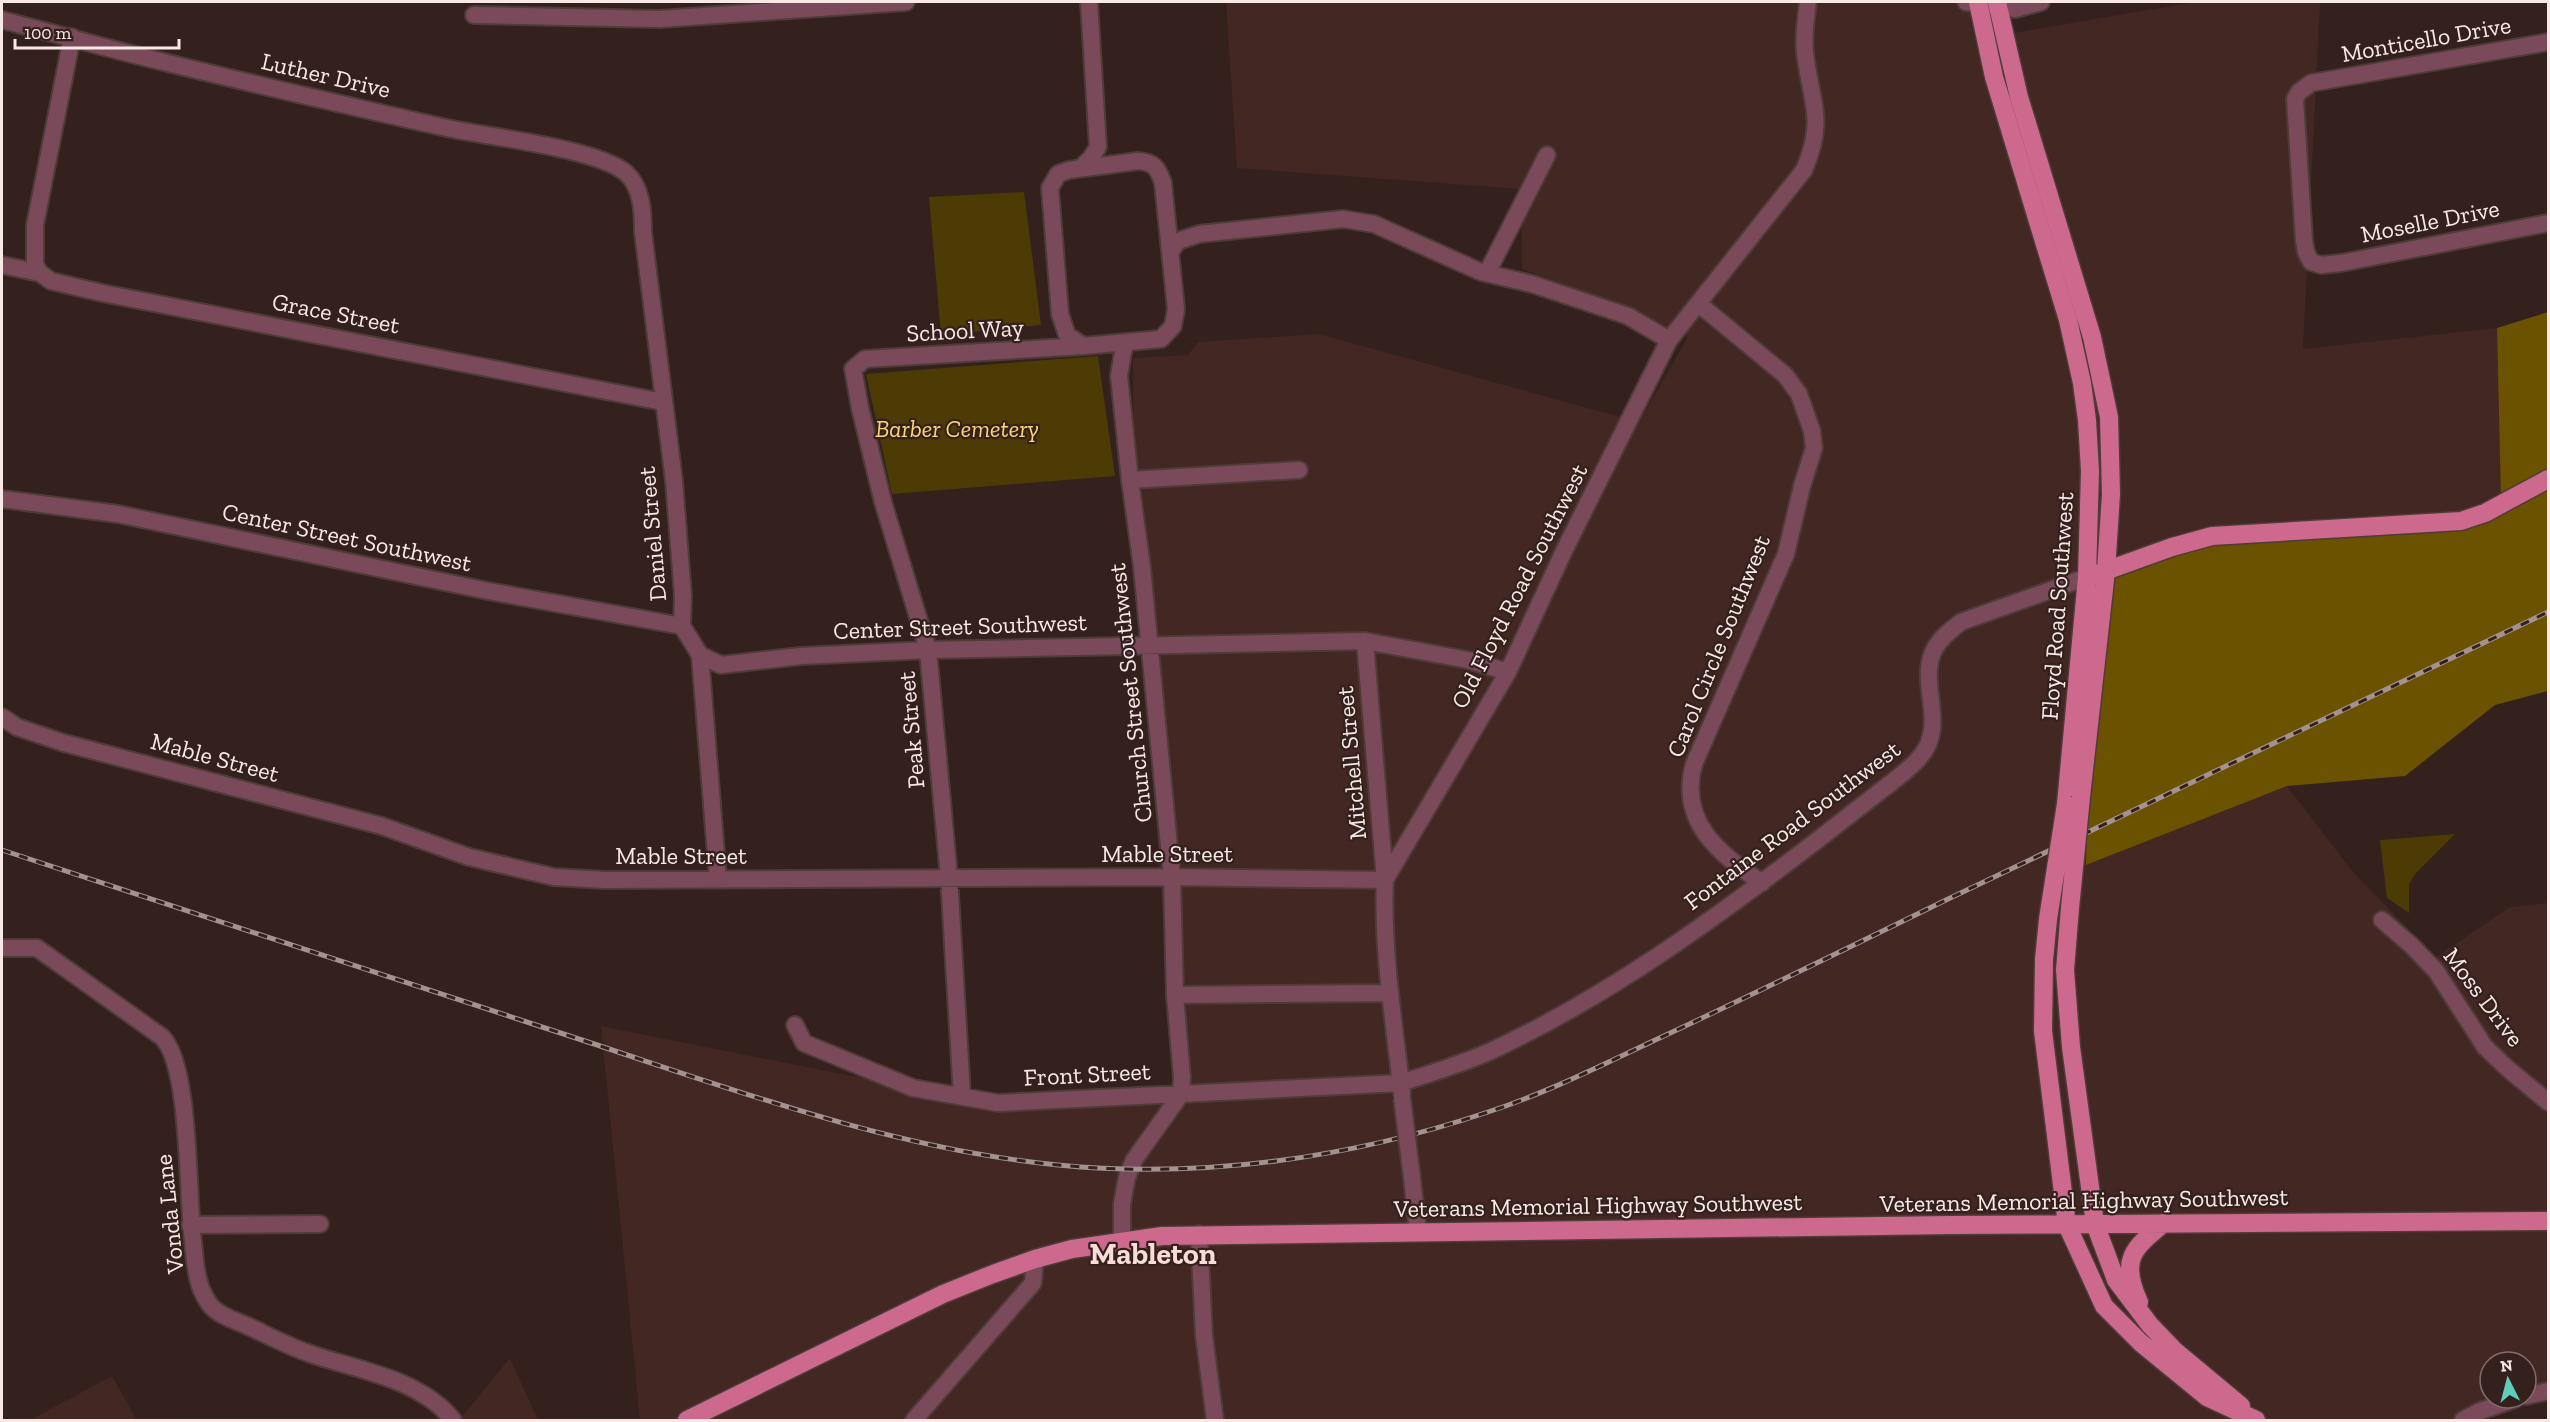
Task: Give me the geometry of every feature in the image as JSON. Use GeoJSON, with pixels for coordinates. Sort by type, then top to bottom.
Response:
{"type":"FeatureCollection","features":[{"type":"Feature","properties":{"kind":"main road","name":"Floyd Road Southwest"},"geometry":{"type":"LineString","coordinates":[[1974,2],[1994,77],[2068,320],[2080,372],[2090,471],[2087,577],[2065,970],[2070,1038],[2095,1224],[2116,1280],[2150,1325]]}},
{"type":"Feature","properties":{"kind":"main road","name":"Floyd Road Southwest"},"geometry":{"type":"LineString","coordinates":[[1997,4],[2019,97],[2086,316],[2103,385],[2111,445],[2111,494],[2106,571],[2073,801],[2048,919],[2043,994],[2043,1032],[2067,1225],[2104,1306],[2141,1343],[2207,1397],[2257,1420]]}},
{"type":"Feature","properties":{"kind":"main road","name":"Fontaine Road Southwest"},"geometry":{"type":"LineString","coordinates":[[2087,577],[2172,547],[2212,536],[2461,521],[2485,513],[2548,478]]}},
{"type":"Feature","properties":{"kind":"main road","name":"Veterans Memorial Highway Southwest"},"geometry":{"type":"LineString","coordinates":[[687,1420],[943,1294],[1035,1259],[1122,1240],[1199,1234],[2548,1221]]}},
{"type":"Feature","properties":{"kind":"main road"},"geometry":{"type":"LineString","coordinates":[[2164,1223],[2144,1239],[2130,1259],[2132,1285],[2150,1325],[2175,1351],[2257,1420]]}},
{"type":"Feature","properties":{"kind":"street"},"geometry":{"type":"LineString","coordinates":[[474,15],[660,19],[906,2]]}},
{"type":"Feature","properties":{"kind":"street"},"geometry":{"type":"LineString","coordinates":[[1081,168],[1098,147],[1089,2]]}},
{"type":"Feature","properties":{"kind":"street","name":"Old Floyd Road Southwest"},"geometry":{"type":"LineString","coordinates":[[1418,1232],[1390,993],[1384,908],[1385,880],[1508,672],[1564,551],[1669,340],[1700,304],[1804,170],[1813,149],[1817,119],[1805,52],[1808,2]]}},
{"type":"Feature","properties":{"kind":"street"},"geometry":{"type":"LineString","coordinates":[[1974,2],[1997,4],[2015,9],[2042,2]]}},
{"type":"Feature","properties":{"kind":"street","name":"Luther Drive"},"geometry":{"type":"LineString","coordinates":[[2,20],[166,63],[428,123],[583,155],[607,162],[625,172],[635,183]]}},
{"type":"Feature","properties":{"kind":"street"},"geometry":{"type":"LineString","coordinates":[[40,273],[35,265],[35,225],[72,37]]}},
{"type":"Feature","properties":{"kind":"street","name":"Monticello Drive"},"geometry":{"type":"LineString","coordinates":[[2320,265],[2311,262],[2306,252],[2295,99],[2299,92],[2311,83],[2548,42]]}},
{"type":"Feature","properties":{"kind":"street"},"geometry":{"type":"LineString","coordinates":[[1098,147],[1121,162]]}},
{"type":"Feature","properties":{"kind":"street"},"geometry":{"type":"LineString","coordinates":[[1487,273],[1547,155]]}},
{"type":"Feature","properties":{"kind":"street"},"geometry":{"type":"LineString","coordinates":[[1121,162],[1150,162],[1159,170],[1163,183],[1171,251],[1176,309],[1173,326],[1161,339],[1083,346],[1067,335],[1060,314],[1050,188],[1058,174],[1121,162]]}},
{"type":"Feature","properties":{"kind":"street","name":"Daniel Street"},"geometry":{"type":"LineString","coordinates":[[635,183],[643,212],[643,232],[674,491],[683,596],[682,626],[700,655],[718,879]]}},
{"type":"Feature","properties":{"kind":"street"},"geometry":{"type":"LineString","coordinates":[[1167,218],[1175,228],[1199,234]]}},
{"type":"Feature","properties":{"kind":"street"},"geometry":{"type":"LineString","coordinates":[[1171,251],[1178,241],[1199,234],[1343,219],[1374,224],[1487,273],[1628,316],[1669,340]]}},
{"type":"Feature","properties":{"kind":"street","name":"Moselle Drive"},"geometry":{"type":"LineString","coordinates":[[2320,265],[2341,263],[2548,223]]}},
{"type":"Feature","properties":{"kind":"street","name":"Grace Street"},"geometry":{"type":"LineString","coordinates":[[2,265],[40,273],[51,281],[102,293],[663,402]]}},
{"type":"Feature","properties":{"kind":"street","name":"Carol Circle Southwest"},"geometry":{"type":"LineString","coordinates":[[1700,304],[1785,375],[1799,394],[1812,431],[1814,448],[1802,486],[1786,554],[1698,754],[1689,789],[1698,822],[1708,837],[1728,860],[1761,883]]}},
{"type":"Feature","properties":{"kind":"street"},"geometry":{"type":"LineString","coordinates":[[1032,350],[1046,343],[1057,330],[1060,314]]}},
{"type":"Feature","properties":{"kind":"street","name":"Church Street Southwest"},"geometry":{"type":"LineString","coordinates":[[1127,342],[1119,376],[1140,547],[1172,877],[1175,995],[1182,1077],[1181,1094]]}},
{"type":"Feature","properties":{"kind":"street"},"geometry":{"type":"LineString","coordinates":[[1102,345],[1109,353],[1119,376]]}},
{"type":"Feature","properties":{"kind":"street","name":"School Way"},"geometry":{"type":"LineString","coordinates":[[853,369],[865,359],[1083,346]]}},
{"type":"Feature","properties":{"kind":"street","name":"Peak Street"},"geometry":{"type":"LineString","coordinates":[[853,369],[883,502],[928,650],[949,877],[962,1096]]}},
{"type":"Feature","properties":{"kind":"street"},"geometry":{"type":"LineString","coordinates":[[1130,480],[1299,470]]}},
{"type":"Feature","properties":{"kind":"street","name":"Center Street Southwest"},"geometry":{"type":"LineString","coordinates":[[2,499],[118,514],[489,591],[682,626]]}},
{"type":"Feature","properties":{"kind":"street","name":"Fontaine Road Southwest"},"geometry":{"type":"LineString","coordinates":[[1402,1091],[1490,1051],[1612,987],[1761,883],[1912,766],[1922,755],[1933,732],[1934,713],[1929,672],[1935,648],[1948,633],[1961,622],[2087,577]]}},
{"type":"Feature","properties":{"kind":"street","name":"Center Street Southwest"},"geometry":{"type":"LineString","coordinates":[[700,655],[721,665],[801,656],[928,650],[1365,641],[1468,660],[1508,672]]}},
{"type":"Feature","properties":{"kind":"street","name":"Mitchell Street"},"geometry":{"type":"LineString","coordinates":[[1365,641],[1385,880]]}},
{"type":"Feature","properties":{"kind":"street","name":"Mable Street"},"geometry":{"type":"LineString","coordinates":[[2,717],[17,727],[64,743],[382,826],[469,857],[554,877],[718,879],[1172,877],[1385,880]]}},
{"type":"Feature","properties":{"kind":"street","name":"Moss Drive"},"geometry":{"type":"LineString","coordinates":[[2382,920],[2412,946],[2436,972],[2486,1047],[2548,1102]]}},
{"type":"Feature","properties":{"kind":"street","name":"Vonda Lane"},"geometry":{"type":"LineString","coordinates":[[2,948],[37,948],[81,977],[93,989],[168,1042],[172,1050],[181,1093],[190,1225],[198,1279],[204,1296],[216,1311],[307,1353],[381,1376],[427,1396],[445,1410],[453,1420]]}},
{"type":"Feature","properties":{"kind":"street"},"geometry":{"type":"LineString","coordinates":[[1175,995],[1390,993]]}},
{"type":"Feature","properties":{"kind":"street","name":"Front Street"},"geometry":{"type":"LineString","coordinates":[[795,1025],[804,1043],[865,1070],[913,1088],[998,1102],[1181,1094],[1402,1091]]}},
{"type":"Feature","properties":{"kind":"street"},"geometry":{"type":"LineString","coordinates":[[1122,1240],[1122,1204],[1127,1177],[1134,1161],[1181,1094]]}},
{"type":"Feature","properties":{"kind":"street"},"geometry":{"type":"LineString","coordinates":[[190,1225],[320,1224]]}},
{"type":"Feature","properties":{"kind":"street"},"geometry":{"type":"LineString","coordinates":[[1199,1234],[1204,1335],[1215,1420]]}},
{"type":"Feature","properties":{"kind":"street"},"geometry":{"type":"LineString","coordinates":[[915,1420],[1033,1283],[1035,1259]]}},
{"type":"Feature","properties":{"kind":"street"},"geometry":{"type":"LineString","coordinates":[[2463,1420],[2484,1410]]}},
{"type":"Feature","properties":{"kind":"shaded area"},"geometry":{"type":"Polygon","coordinates":[[[1226,2],[1992,2],[1996,36],[2195,2],[2320,2],[2303,349],[2497,328],[2501,501],[2087,797],[2086,864],[2287,786],[2353,872],[2436,957],[2510,907],[2548,903],[2548,1385],[2538,1387],[2538,1350],[2478,1350],[2478,1409],[2467,1420],[640,1420],[601,1026],[977,1101],[1174,1087],[1134,489],[1133,358],[1188,355],[1198,342],[1319,334],[1639,422],[1688,337],[1612,302],[1522,269],[1521,189],[1237,168],[1226,2]]]}},
{"type":"Feature","properties":{"kind":"shaded area"},"geometry":{"type":"Polygon","coordinates":[[[2548,312],[2548,691],[2495,705],[2405,776],[2287,786],[2086,865],[2087,797],[2104,573],[2145,554],[2323,528],[2424,524],[2501,502],[2497,328],[2548,312]]]}},
{"type":"Feature","properties":{"kind":"shaded area"},"geometry":{"type":"Polygon","coordinates":[[[510,1358],[538,1420],[459,1420],[510,1358]]]}},
{"type":"Feature","properties":{"kind":"shaded area"},"geometry":{"type":"Polygon","coordinates":[[[112,1376],[137,1420],[30,1420],[112,1376]]]}},
{"type":"Feature","properties":{"kind":"green space"},"geometry":{"type":"Polygon","coordinates":[[[1024,192],[1041,325],[941,335],[929,197],[1024,192]]]}},
{"type":"Feature","properties":{"kind":"green space","name":"Barber Cemetery"},"geometry":{"type":"Polygon","coordinates":[[[1098,356],[1115,476],[892,494],[866,374],[1098,356]]]}},
{"type":"Feature","properties":{"kind":"green space"},"geometry":{"type":"Polygon","coordinates":[[[2455,834],[2417,872],[2409,884],[2409,913],[2387,898],[2380,840],[2455,834]]]}},
{"type":"Feature","properties":{"kind":"railway"},"geometry":{"type":"LineString","coordinates":[[2,850],[701,1080],[877,1132],[997,1157],[1058,1165],[1112,1169],[1222,1167],[1330,1153],[1383,1142],[1488,1112],[1550,1089],[2548,612]]}},
{"type":"Feature","properties":{"kind":"district","name":"Mableton"},"geometry":{"type":"Point","coordinates":[1153,1254]}}]}
